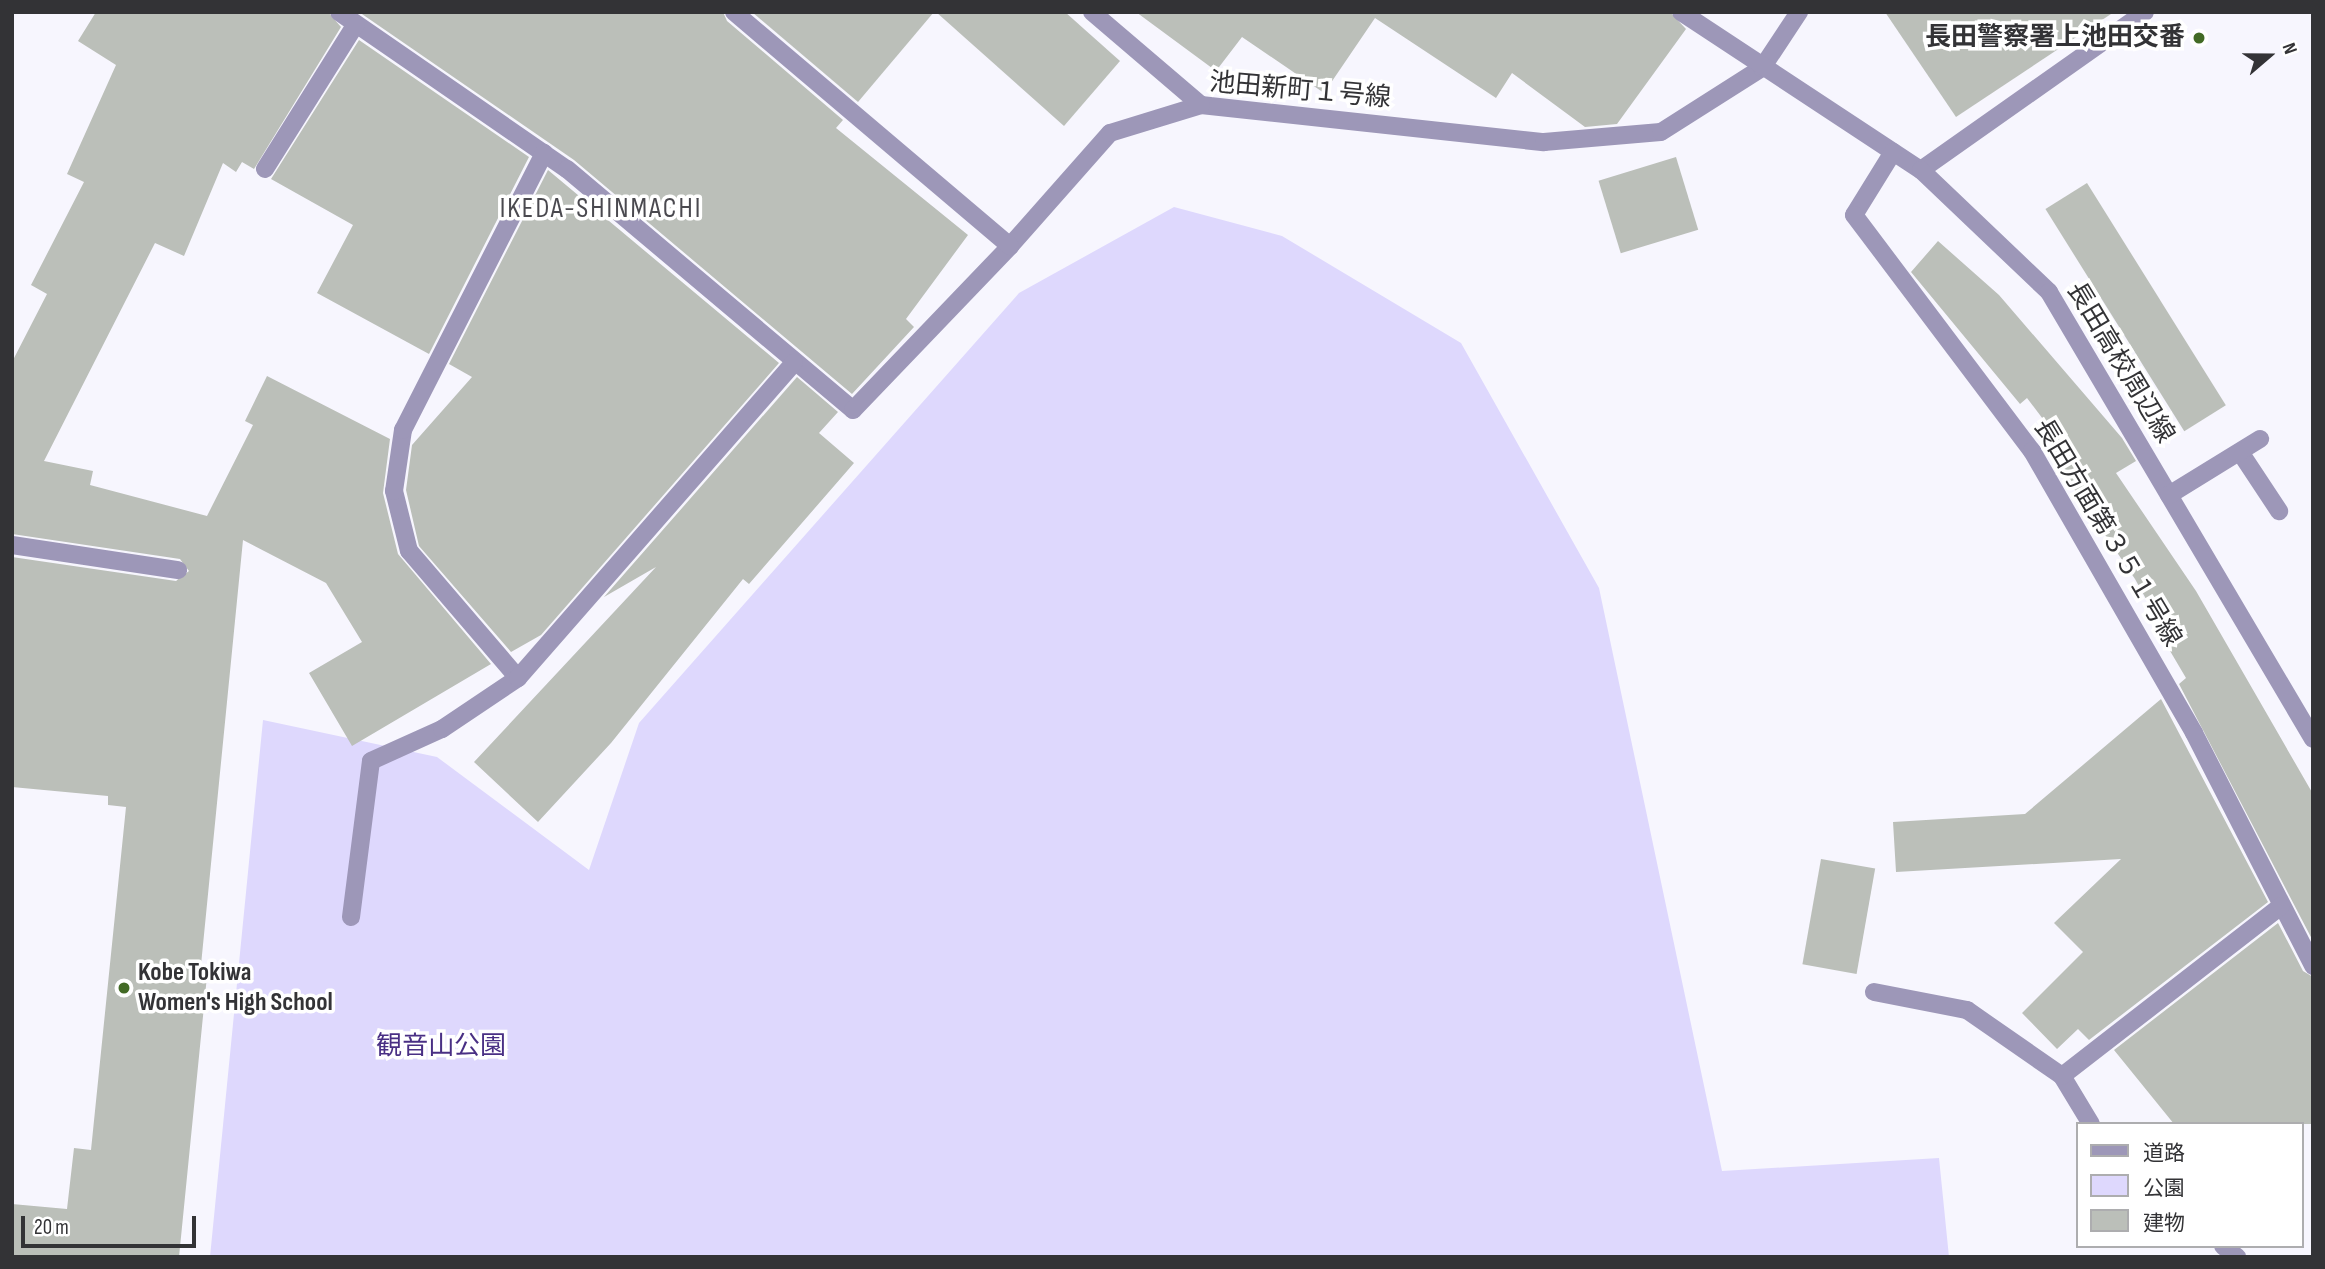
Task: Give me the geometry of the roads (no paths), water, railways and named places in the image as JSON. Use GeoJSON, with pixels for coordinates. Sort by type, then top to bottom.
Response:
{"type":"FeatureCollection","features":[{"type":"Feature","properties":{"kind":"street"},"geometry":{"type":"LineString","coordinates":[[339,12],[544,153],[794,363],[518,678],[442,729],[371,761],[351,917]]}},
{"type":"Feature","properties":{"kind":"street"},"geometry":{"type":"LineString","coordinates":[[734,12],[1010,246]]}},
{"type":"Feature","properties":{"kind":"street"},"geometry":{"type":"LineString","coordinates":[[1092,12],[1201,105]]}},
{"type":"Feature","properties":{"kind":"street","name":"長田高校周辺線"},"geometry":{"type":"LineString","coordinates":[[1681,12],[1762,68],[1922,170],[2049,292],[2313,739]]}},
{"type":"Feature","properties":{"kind":"street"},"geometry":{"type":"LineString","coordinates":[[1762,68],[1799,12]]}},
{"type":"Feature","properties":{"kind":"street"},"geometry":{"type":"LineString","coordinates":[[1922,170],[2145,12]]}},
{"type":"Feature","properties":{"kind":"street"},"geometry":{"type":"LineString","coordinates":[[265,169],[356,24]]}},
{"type":"Feature","properties":{"kind":"street","name":"池田新町１号線"},"geometry":{"type":"LineString","coordinates":[[794,363],[853,410],[1010,246],[1110,133],[1201,105],[1544,142],[1661,132],[1762,68]]}},
{"type":"Feature","properties":{"kind":"street","name":"長田方面第３５１号線"},"geometry":{"type":"LineString","coordinates":[[1893,152],[1854,215],[2032,451],[2194,733],[2313,966]]}},
{"type":"Feature","properties":{"kind":"street"},"geometry":{"type":"LineString","coordinates":[[518,678],[409,551],[394,491],[403,430],[544,153]]}},
{"type":"Feature","properties":{"kind":"street"},"geometry":{"type":"LineString","coordinates":[[2169,495],[2260,439]]}},
{"type":"Feature","properties":{"kind":"street"},"geometry":{"type":"LineString","coordinates":[[2240,452],[2279,511]]}},
{"type":"Feature","properties":{"kind":"street"},"geometry":{"type":"LineString","coordinates":[[12,545],[178,570]]}},
{"type":"Feature","properties":{"kind":"street"},"geometry":{"type":"LineString","coordinates":[[2062,1076],[2281,906]]}},
{"type":"Feature","properties":{"kind":"street"},"geometry":{"type":"LineString","coordinates":[[1874,992],[1967,1010],[2062,1076],[2090,1122]]}},
{"type":"Feature","properties":{"kind":"place","name":"長田警察署上池田交番"},"geometry":{"type":"Point","coordinates":[2199,38]}},
{"type":"Feature","properties":{"kind":"place","name":"Kobe Tokiwa Women's High School"},"geometry":{"type":"Point","coordinates":[124,988]}},
{"type":"Feature","properties":{"kind":"district","name":"IKEDA-SHINMACHI"},"geometry":{"type":"Point","coordinates":[601,209]}},
{"type":"Feature","properties":{"kind":"park label","name":"観音山公園"},"geometry":{"type":"Point","coordinates":[441,1047]}}]}
